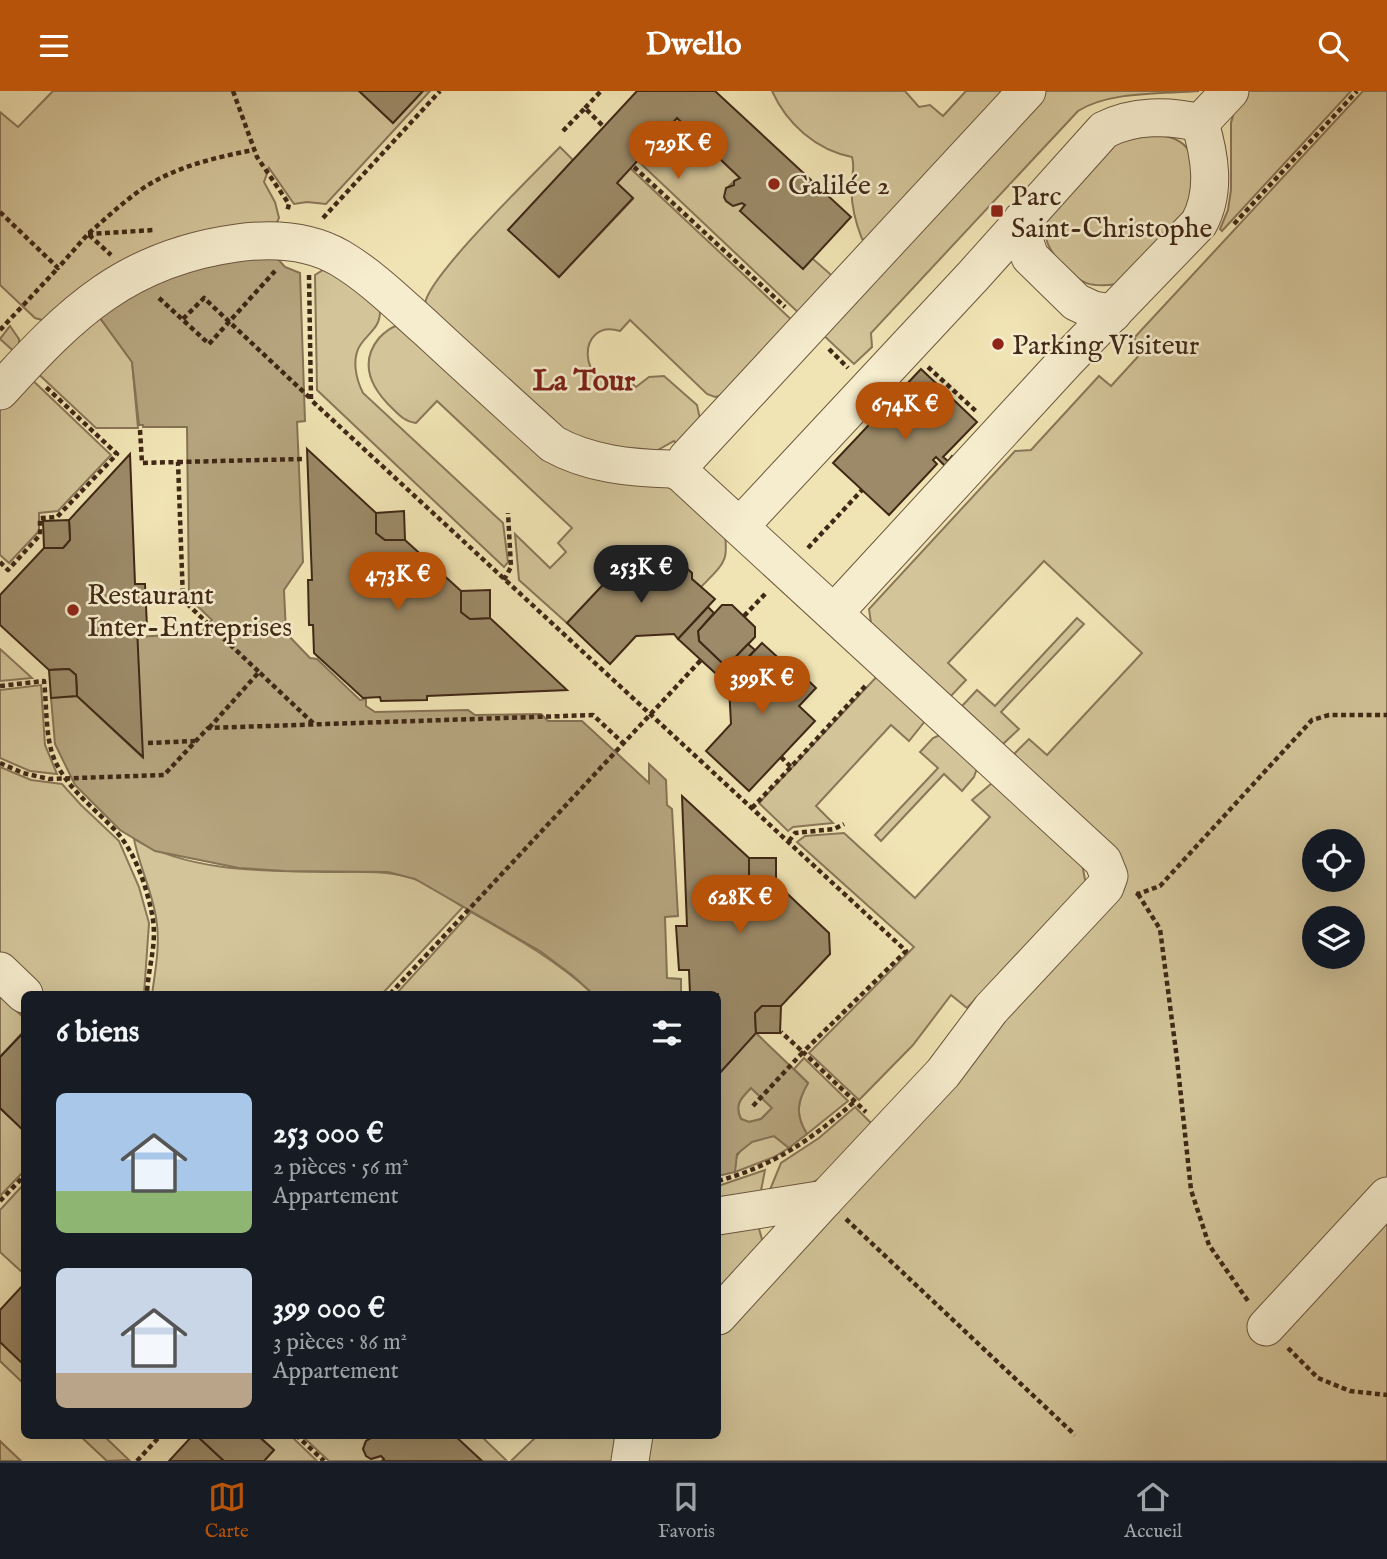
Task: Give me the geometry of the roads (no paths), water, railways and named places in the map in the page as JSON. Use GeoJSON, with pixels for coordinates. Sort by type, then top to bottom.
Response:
{"type":"FeatureCollection","features":[{"type":"Feature","properties":{"kind":"street"},"geometry":{"type":"LineString","coordinates":[[680,472],[687,458],[733,407],[1027,91]]}},
{"type":"Feature","properties":{"kind":"street"},"geometry":{"type":"LineString","coordinates":[[1200,123],[1230,91]]}},
{"type":"Feature","properties":{"kind":"street"},"geometry":{"type":"LineString","coordinates":[[740,526],[1104,129],[1128,121],[1158,118],[1200,123]]}},
{"type":"Feature","properties":{"kind":"street"},"geometry":{"type":"LineString","coordinates":[[834,613],[1199,223],[1208,202],[1209,170],[1206,143],[1200,123]]}},
{"type":"Feature","properties":{"kind":"street"},"geometry":{"type":"LineString","coordinates":[[1022,220],[1024,240],[1030,257],[1076,302],[1093,310],[1112,313]]}},
{"type":"Feature","properties":{"kind":"street"},"geometry":{"type":"LineString","coordinates":[[12,378],[43,343],[74,315],[131,274],[161,262],[208,247],[273,239],[341,259],[380,288],[553,444],[569,453],[612,465],[680,472],[1102,861],[1124,885],[1105,887],[991,1009],[943,1073],[721,1312]]}},
{"type":"Feature","properties":{"kind":"street"},"geometry":{"type":"LineString","coordinates":[[0,971],[21,991]]}},
{"type":"Feature","properties":{"kind":"street"},"geometry":{"type":"LineString","coordinates":[[1266,1327],[1387,1196]]}},
{"type":"Feature","properties":{"kind":"street"},"geometry":{"type":"LineString","coordinates":[[721,1216],[825,1199]]}},
{"type":"Feature","properties":{"kind":"street"},"geometry":{"type":"LineString","coordinates":[[630,1461],[633,1439]]}},
{"type":"Feature","properties":{"kind":"place","name":"Galilée 2"},"geometry":{"type":"Point","coordinates":[774,184]}},
{"type":"Feature","properties":{"kind":"place","name":"Parc Saint-Christophe"},"geometry":{"type":"Point","coordinates":[997,211]}},
{"type":"Feature","properties":{"kind":"place","name":"Parking Visiteur"},"geometry":{"type":"Point","coordinates":[998,344]}},
{"type":"Feature","properties":{"kind":"place","name":"Restaurant Inter-Entreprises"},"geometry":{"type":"Point","coordinates":[73,610]}},
{"type":"Feature","properties":{"kind":"district","name":"La Tour"},"geometry":{"type":"Point","coordinates":[584,380]}}]}
